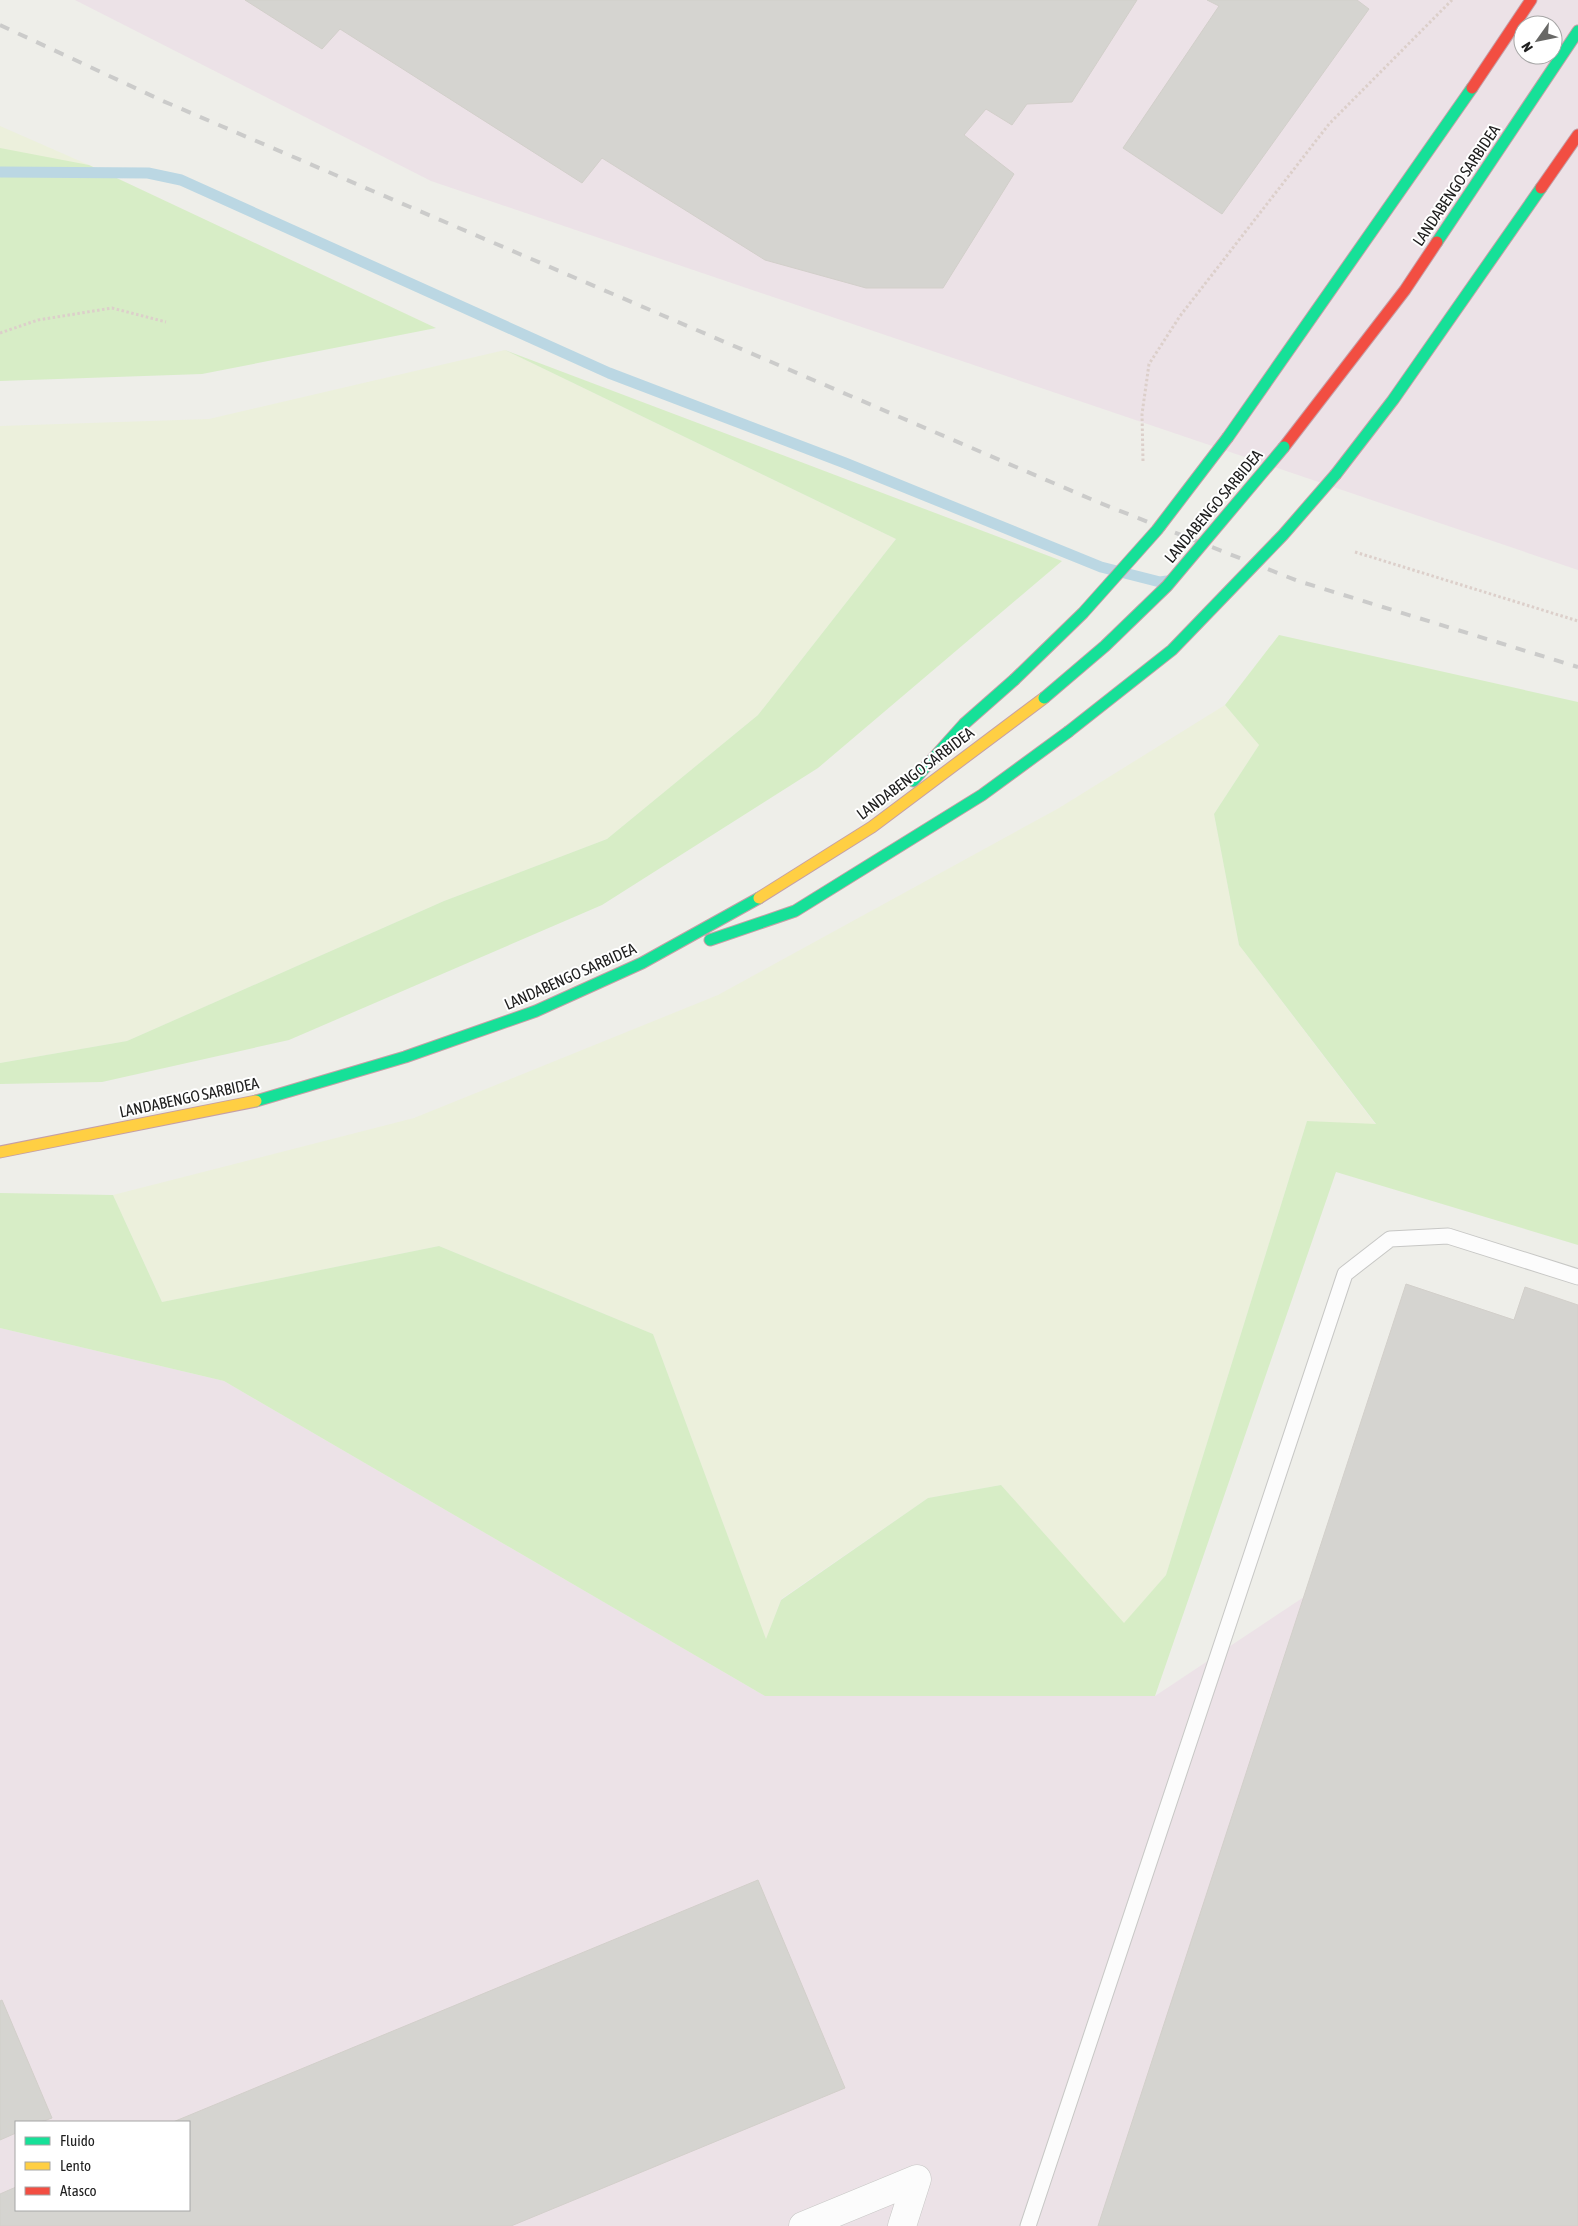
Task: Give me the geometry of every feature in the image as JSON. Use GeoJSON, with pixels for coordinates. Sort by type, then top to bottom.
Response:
{"type":"FeatureCollection","features":[{"type":"Feature","properties":{"kind":"highway"},"geometry":{"type":"LineString","coordinates":[[872,827],[964,724],[1014,680],[1083,613],[1150,536],[1228,437],[1532,0]]}},
{"type":"Feature","properties":{"kind":"highway","name":"LANDABENGO SARBIDEA"},"geometry":{"type":"LineString","coordinates":[[0,1152],[259,1100],[396,1060],[536,1011],[642,963],[767,894],[872,827],[1044,698],[1105,646],[1167,586],[1284,447],[1405,290],[1578,31]]}},
{"type":"Feature","properties":{"kind":"highway"},"geometry":{"type":"LineString","coordinates":[[642,963],[794,911],[982,795],[1068,732],[1172,650],[1283,536],[1336,474],[1393,400],[1578,135]]}},
{"type":"Feature","properties":{"kind":"street"},"geometry":{"type":"LineString","coordinates":[[804,2226],[917,2179],[902,2226]]}},
{"type":"Feature","properties":{"kind":"lane"},"geometry":{"type":"LineString","coordinates":[[1028,2226],[1345,1274],[1390,1239],[1448,1236],[1578,1277]]}},
{"type":"Feature","properties":{"kind":"path"},"geometry":{"type":"LineString","coordinates":[[1143,461],[1142,414],[1149,364],[1180,316],[1329,124],[1452,0]]}},
{"type":"Feature","properties":{"kind":"path"},"geometry":{"type":"LineString","coordinates":[[0,333],[38,320],[112,308],[166,322]]}},
{"type":"Feature","properties":{"kind":"path"},"geometry":{"type":"LineString","coordinates":[[1355,552],[1578,621]]}},
{"type":"Feature","properties":{"kind":"shaded area"},"geometry":{"type":"Polygon","coordinates":[[[75,0],[1578,0],[1578,570],[431,181],[75,0]]]}},
{"type":"Feature","properties":{"kind":"shaded area"},"geometry":{"type":"Polygon","coordinates":[[[0,1328],[224,1381],[765,1696],[1155,1696],[1578,1415],[1578,2226],[0,2226],[0,1328]]]}},
{"type":"Feature","properties":{"kind":"green space"},"geometry":{"type":"Polygon","coordinates":[[[0,126],[89,165],[0,154],[0,126]]]}},
{"type":"Feature","properties":{"kind":"green space"},"geometry":{"type":"Polygon","coordinates":[[[0,148],[89,165],[436,328],[202,374],[0,381],[0,148]]]}},
{"type":"Feature","properties":{"kind":"green space"},"geometry":{"type":"Polygon","coordinates":[[[505,350],[896,539],[758,715],[607,839],[444,901],[127,1041],[0,1063],[0,426],[209,419],[505,350]]]}},
{"type":"Feature","properties":{"kind":"green space"},"geometry":{"type":"Polygon","coordinates":[[[505,350],[1062,561],[818,768],[602,905],[289,1040],[102,1082],[0,1084],[0,1063],[127,1041],[444,901],[607,839],[758,715],[896,539],[505,350]]]}},
{"type":"Feature","properties":{"kind":"green space"},"geometry":{"type":"Polygon","coordinates":[[[1279,635],[1578,702],[1578,1245],[1336,1172],[1155,1696],[765,1696],[224,1381],[0,1328],[0,1193],[113,1195],[162,1302],[439,1246],[653,1334],[766,1639],[781,1600],[928,1498],[1001,1485],[1124,1623],[1166,1575],[1307,1121],[1376,1124],[1239,945],[1214,814],[1259,745],[1225,705],[1279,635]]]}},
{"type":"Feature","properties":{"kind":"green space"},"geometry":{"type":"Polygon","coordinates":[[[1225,705],[1259,745],[1214,814],[1239,945],[1376,1125],[1307,1121],[1166,1575],[1124,1624],[1001,1485],[928,1498],[781,1599],[766,1640],[653,1334],[439,1246],[162,1302],[113,1195],[414,1118],[718,995],[1059,808],[1225,705]]]}},
{"type":"Feature","properties":{"kind":"building"},"geometry":{"type":"Polygon","coordinates":[[[245,0],[1137,0],[1072,102],[1027,104],[1012,125],[986,109],[964,135],[1014,174],[943,288],[866,288],[765,260],[602,158],[582,183],[340,29],[322,49],[245,0]]]}},
{"type":"Feature","properties":{"kind":"building"},"geometry":{"type":"Polygon","coordinates":[[[1207,0],[1357,0],[1369,9],[1222,214],[1123,148],[1219,6],[1207,0]]]}},
{"type":"Feature","properties":{"kind":"building"},"geometry":{"type":"Polygon","coordinates":[[[1406,1284],[1514,1320],[1525,1287],[1578,1305],[1578,2226],[1098,2226],[1406,1284]]]}},
{"type":"Feature","properties":{"kind":"building"},"geometry":{"type":"Polygon","coordinates":[[[758,1880],[845,2088],[511,2226],[0,2226],[0,2194],[15,2187],[15,2211],[190,2211],[190,2121],[175,2121],[758,1880]]]}},
{"type":"Feature","properties":{"kind":"building"},"geometry":{"type":"Polygon","coordinates":[[[2,2000],[52,2118],[44,2121],[15,2121],[15,2133],[0,2140],[0,2001],[2,2000]]]}},
{"type":"Feature","properties":{"kind":"waterway"},"geometry":{"type":"LineString","coordinates":[[0,172],[148,173],[181,180],[609,373],[845,463],[1101,567],[1160,582],[1167,581]]}},
{"type":"Feature","properties":{"kind":"railway"},"geometry":{"type":"LineString","coordinates":[[0,25],[163,101],[1100,503],[1298,581],[1578,667]]}},
{"type":"Feature","properties":{"kind":"traffic: fast"},"geometry":{"type":"LineString","coordinates":[[1437,242],[1578,31]]}},
{"type":"Feature","properties":{"kind":"traffic: fast"},"geometry":{"type":"LineString","coordinates":[[1228,437],[1472,88]]}},
{"type":"Feature","properties":{"kind":"traffic: fast"},"geometry":{"type":"LineString","coordinates":[[1336,474],[1393,400],[1541,188]]}},
{"type":"Feature","properties":{"kind":"traffic: fast"},"geometry":{"type":"LineString","coordinates":[[1014,680],[1083,613],[1157,530],[1228,437]]}},
{"type":"Feature","properties":{"kind":"traffic: fast"},"geometry":{"type":"LineString","coordinates":[[1044,698],[1105,646],[1167,586],[1284,447]]}},
{"type":"Feature","properties":{"kind":"traffic: fast"},"geometry":{"type":"LineString","coordinates":[[1068,732],[1172,650],[1283,535],[1336,474]]}},
{"type":"Feature","properties":{"kind":"traffic: fast"},"geometry":{"type":"LineString","coordinates":[[913,781],[964,724],[1014,680]]}},
{"type":"Feature","properties":{"kind":"traffic: fast"},"geometry":{"type":"LineString","coordinates":[[710,940],[795,911],[982,795],[1068,732]]}},
{"type":"Feature","properties":{"kind":"traffic: fast"},"geometry":{"type":"LineString","coordinates":[[256,1101],[405,1057],[536,1011],[642,963],[759,898]]}},
{"type":"Feature","properties":{"kind":"traffic: slow"},"geometry":{"type":"LineString","coordinates":[[759,898],[872,827],[1044,698]]}},
{"type":"Feature","properties":{"kind":"traffic: slow"},"geometry":{"type":"LineString","coordinates":[[0,1152],[256,1101]]}},
{"type":"Feature","properties":{"kind":"traffic: jam"},"geometry":{"type":"LineString","coordinates":[[1472,88],[1531,0]]}},
{"type":"Feature","properties":{"kind":"traffic: jam"},"geometry":{"type":"LineString","coordinates":[[1541,188],[1578,135]]}},
{"type":"Feature","properties":{"kind":"traffic: jam"},"geometry":{"type":"LineString","coordinates":[[1284,447],[1405,290],[1437,242]]}}]}
